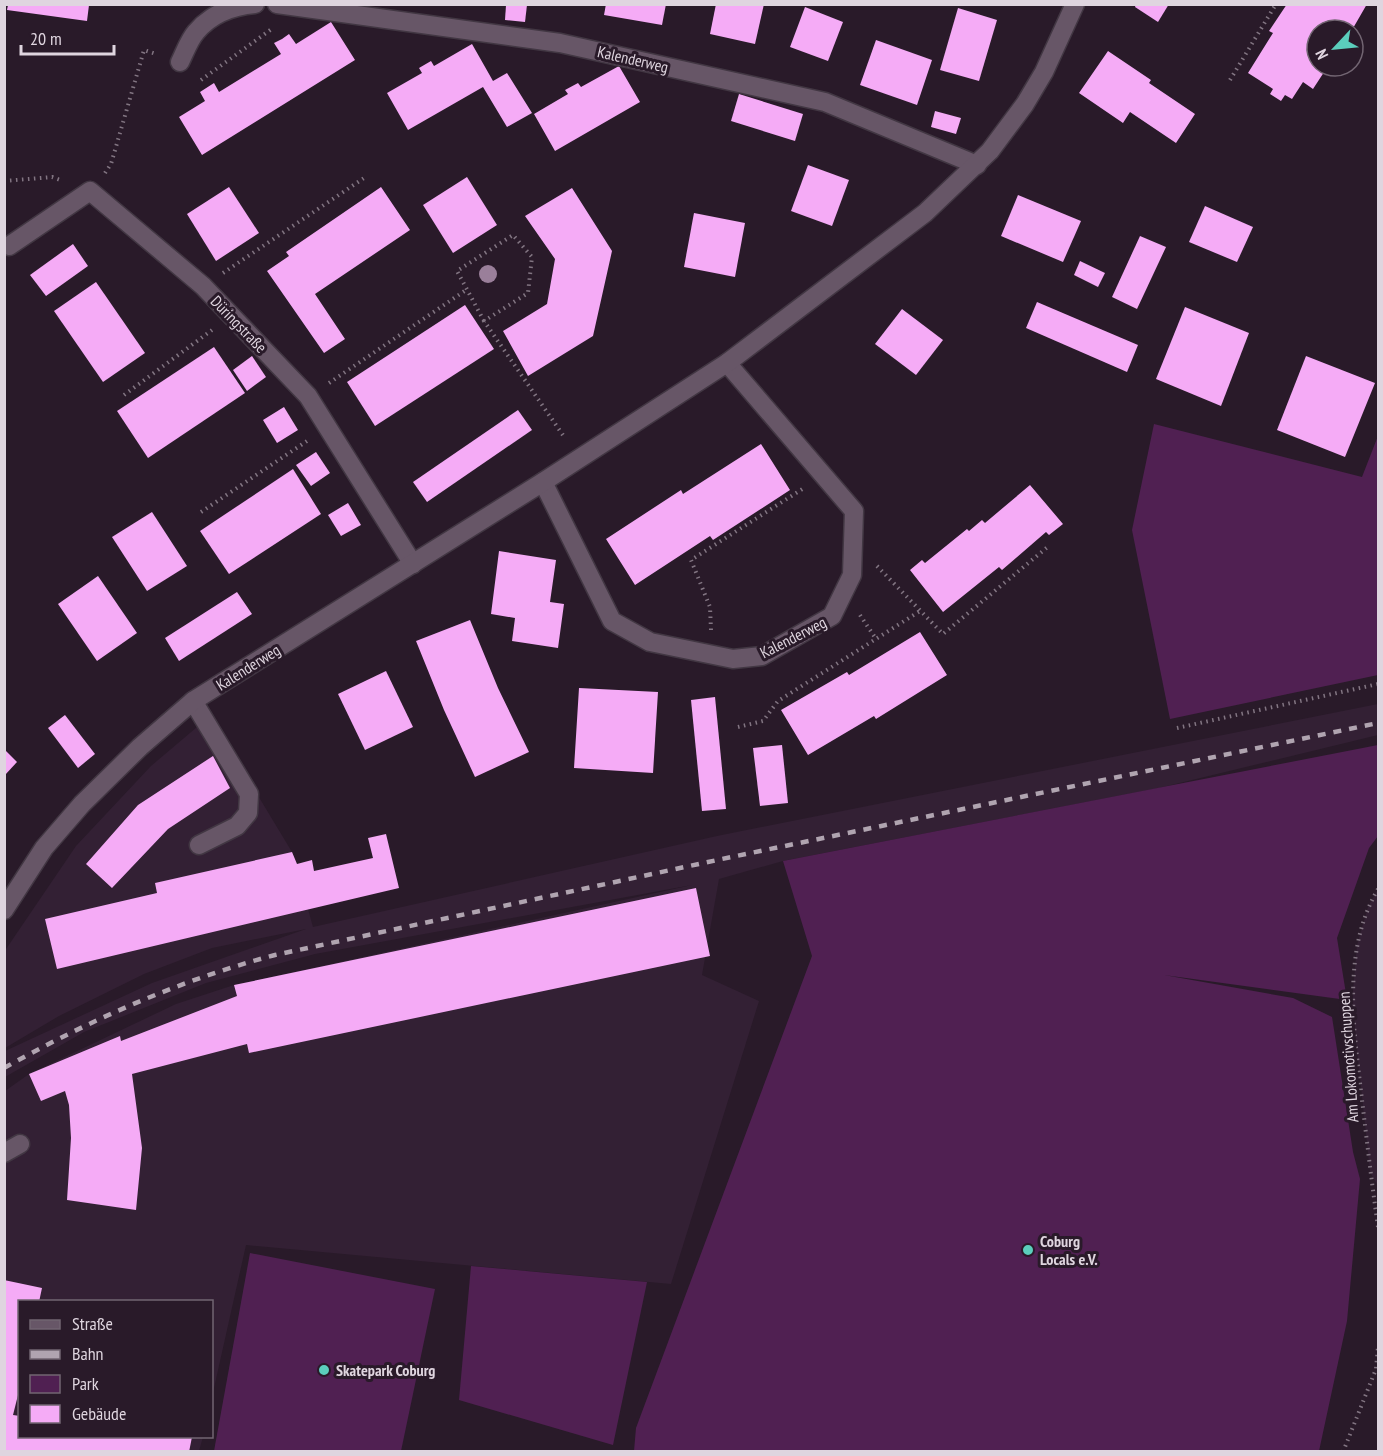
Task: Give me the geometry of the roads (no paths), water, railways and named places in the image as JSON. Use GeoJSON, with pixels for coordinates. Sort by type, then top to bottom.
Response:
{"type":"FeatureCollection","features":[{"type":"Feature","properties":{"kind":"street"},"geometry":{"type":"LineString","coordinates":[[180,62],[195,32],[219,13],[239,6],[255,4]]}},
{"type":"Feature","properties":{"kind":"street","name":"Kalenderweg"},"geometry":{"type":"LineString","coordinates":[[277,4],[560,43],[825,102],[977,165]]}},
{"type":"Feature","properties":{"kind":"street","name":"Kalenderweg"},"geometry":{"type":"LineString","coordinates":[[4,910],[44,848],[82,804],[140,747],[193,701],[543,482],[727,363],[925,213],[990,151],[1025,104],[1044,72],[1075,4]]}},
{"type":"Feature","properties":{"kind":"street","name":"Düringstraße"},"geometry":{"type":"LineString","coordinates":[[9,246],[90,191],[203,286],[308,396],[413,564]]}},
{"type":"Feature","properties":{"kind":"street","name":"Kalenderweg"},"geometry":{"type":"LineString","coordinates":[[543,482],[612,621],[650,642],[733,659],[762,656],[832,616],[852,575],[854,512],[727,363]]}},
{"type":"Feature","properties":{"kind":"street"},"geometry":{"type":"LineString","coordinates":[[193,701],[249,794],[248,813],[237,826],[199,845]]}},
{"type":"Feature","properties":{"kind":"street"},"geometry":{"type":"LineString","coordinates":[[4,1153],[20,1144]]}},
{"type":"Feature","properties":{"kind":"railway"},"geometry":{"type":"LineString","coordinates":[[4,1068],[36,1050],[136,1003],[205,976],[275,955],[722,859],[1378,723]]}},
{"type":"Feature","properties":{"kind":"place","name":"Coburg Locals e.V."},"geometry":{"type":"Point","coordinates":[1028,1250]}},
{"type":"Feature","properties":{"kind":"place","name":"Skatepark Coburg"},"geometry":{"type":"Point","coordinates":[324,1370]}}]}
